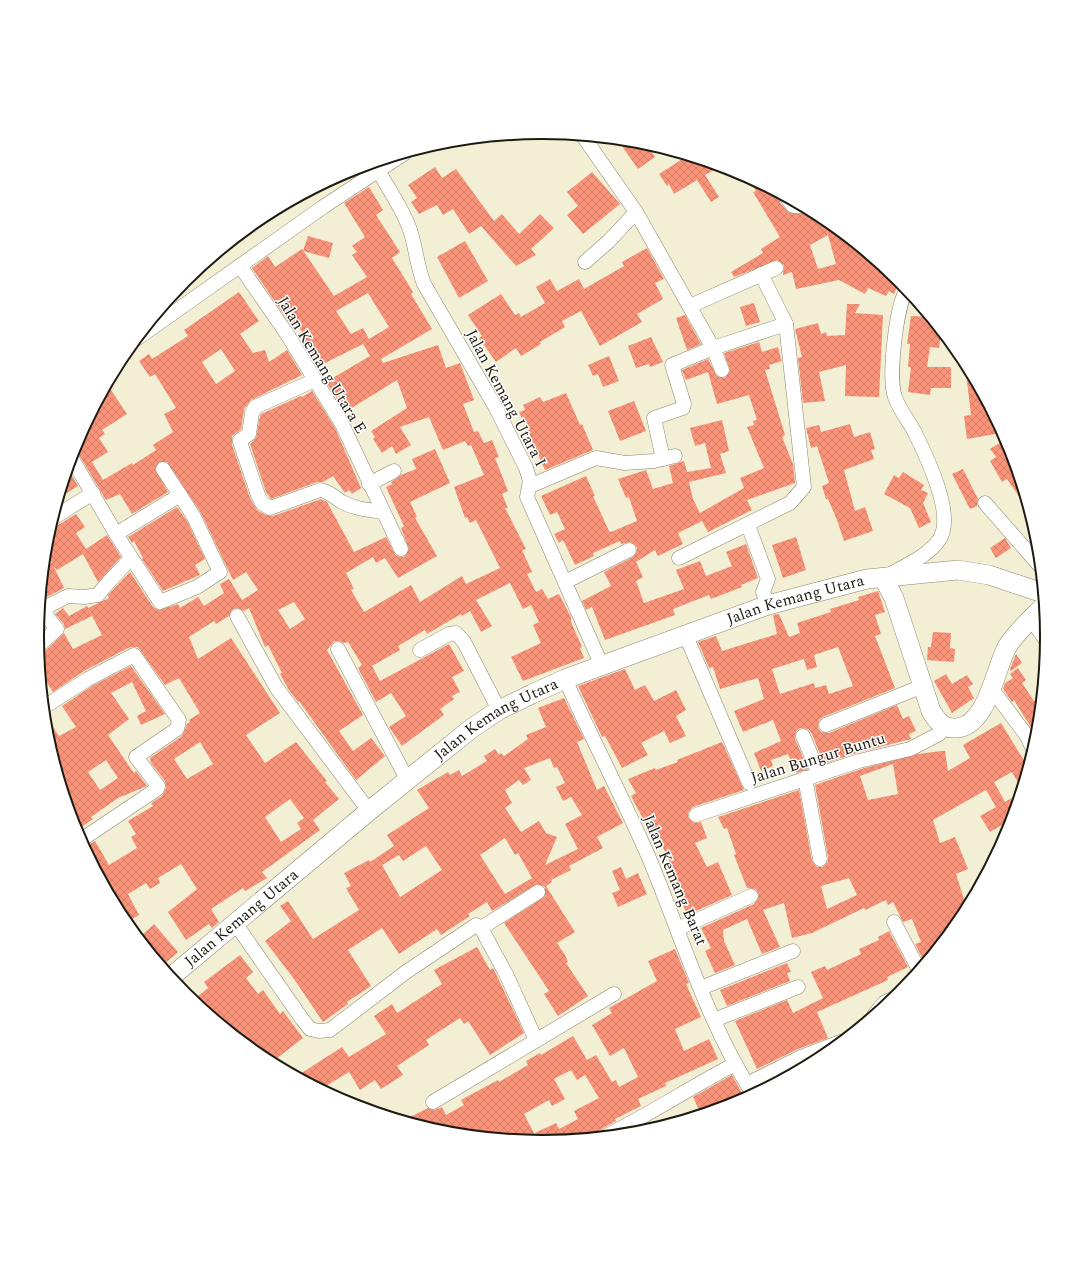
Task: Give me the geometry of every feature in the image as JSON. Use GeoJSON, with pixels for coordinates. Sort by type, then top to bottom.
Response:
{"type":"FeatureCollection","features":[{"type":"Feature","properties":{"kind":"street"},"geometry":{"type":"LineString","coordinates":[[586,141],[636,212],[713,348],[722,370]]}},
{"type":"Feature","properties":{"kind":"street"},"geometry":{"type":"LineString","coordinates":[[152,328],[389,163]]}},
{"type":"Feature","properties":{"kind":"street","name":"Jalan Kemang Utara I"},"geometry":{"type":"LineString","coordinates":[[378,170],[402,211],[407,223],[415,245],[420,273],[424,284],[500,415],[526,468],[530,481],[527,497],[602,666]]}},
{"type":"Feature","properties":{"kind":"street"},"geometry":{"type":"LineString","coordinates":[[584,262],[609,241],[636,212]]}},
{"type":"Feature","properties":{"kind":"street","name":"Jalan Kemang Utara E"},"geometry":{"type":"LineString","coordinates":[[240,266],[287,334],[342,424],[401,549]]}},
{"type":"Feature","properties":{"kind":"street"},"geometry":{"type":"LineString","coordinates":[[690,306],[776,268]]}},
{"type":"Feature","properties":{"kind":"street"},"geometry":{"type":"LineString","coordinates":[[679,558],[790,503],[804,487],[786,324],[761,274]]}},
{"type":"Feature","properties":{"kind":"street"},"geometry":{"type":"LineString","coordinates":[[884,578],[930,550],[939,540],[944,528],[943,513],[935,478],[926,455],[894,396],[892,383],[897,320],[903,295]]}},
{"type":"Feature","properties":{"kind":"street"},"geometry":{"type":"LineString","coordinates":[[530,486],[596,458],[625,463],[654,461],[669,457],[654,418],[684,406],[672,365],[713,348],[786,324]]}},
{"type":"Feature","properties":{"kind":"street"},"geometry":{"type":"LineString","coordinates":[[315,380],[255,407],[252,413],[249,434],[240,440],[262,503],[270,508],[320,490],[325,490],[342,502],[360,509],[383,512]]}},
{"type":"Feature","properties":{"kind":"street"},"geometry":{"type":"LineString","coordinates":[[75,464],[116,534],[160,602],[197,587],[219,574],[220,570],[202,533],[163,469]]}},
{"type":"Feature","properties":{"kind":"street"},"geometry":{"type":"LineString","coordinates":[[369,484],[394,471]]}},
{"type":"Feature","properties":{"kind":"street"},"geometry":{"type":"LineString","coordinates":[[60,514],[93,493]]}},
{"type":"Feature","properties":{"kind":"street"},"geometry":{"type":"LineString","coordinates":[[116,534],[180,495]]}},
{"type":"Feature","properties":{"kind":"street"},"geometry":{"type":"LineString","coordinates":[[985,502],[1033,558]]}},
{"type":"Feature","properties":{"kind":"street"},"geometry":{"type":"LineString","coordinates":[[748,525],[768,579],[763,592],[768,605]]}},
{"type":"Feature","properties":{"kind":"street"},"geometry":{"type":"LineString","coordinates":[[565,582],[629,550]]}},
{"type":"Feature","properties":{"kind":"street"},"geometry":{"type":"LineString","coordinates":[[44,641],[57,630],[47,617],[46,607],[68,596],[84,597],[98,595],[110,578],[120,571],[131,558]]}},
{"type":"Feature","properties":{"kind":"street","name":"Jalan Kemang Utara"},"geometry":{"type":"LineString","coordinates":[[176,973],[369,811],[498,710],[565,679],[768,605],[867,579],[958,570],[989,575],[1038,591]]}},
{"type":"Feature","properties":{"kind":"street","name":"Jalan Kemang Utara"},"geometry":{"type":"LineString","coordinates":[[884,578],[894,598],[930,711],[939,723],[944,726]]}},
{"type":"Feature","properties":{"kind":"street"},"geometry":{"type":"LineString","coordinates":[[944,726],[951,729],[960,728],[976,718],[985,703],[1011,640],[1038,613]]}},
{"type":"Feature","properties":{"kind":"street"},"geometry":{"type":"LineString","coordinates":[[237,616],[276,687],[369,811]]}},
{"type":"Feature","properties":{"kind":"street"},"geometry":{"type":"LineString","coordinates":[[420,650],[449,634],[456,633],[464,642],[498,710]]}},
{"type":"Feature","properties":{"kind":"street"},"geometry":{"type":"LineString","coordinates":[[686,636],[749,783]]}},
{"type":"Feature","properties":{"kind":"street"},"geometry":{"type":"LineString","coordinates":[[338,649],[408,781]]}},
{"type":"Feature","properties":{"kind":"street"},"geometry":{"type":"LineString","coordinates":[[48,699],[134,655],[179,720],[177,729],[136,757],[158,786],[157,789],[86,836]]}},
{"type":"Feature","properties":{"kind":"street","name":"Jalan Kemang Barat"},"geometry":{"type":"LineString","coordinates":[[565,679],[630,815],[714,1020],[735,1064],[750,1089]]}},
{"type":"Feature","properties":{"kind":"street"},"geometry":{"type":"LineString","coordinates":[[826,725],[923,686]]}},
{"type":"Feature","properties":{"kind":"street"},"geometry":{"type":"LineString","coordinates":[[991,688],[1029,740]]}},
{"type":"Feature","properties":{"kind":"street","name":"Jalan Bungur Buntu"},"geometry":{"type":"LineString","coordinates":[[696,815],[859,761],[910,749],[934,737],[944,726]]}},
{"type":"Feature","properties":{"kind":"street"},"geometry":{"type":"LineString","coordinates":[[803,736],[819,774]]}},
{"type":"Feature","properties":{"kind":"street"},"geometry":{"type":"LineString","coordinates":[[805,778],[820,859]]}},
{"type":"Feature","properties":{"kind":"street"},"geometry":{"type":"LineString","coordinates":[[481,928],[538,892]]}},
{"type":"Feature","properties":{"kind":"street"},"geometry":{"type":"LineString","coordinates":[[677,929],[752,896]]}},
{"type":"Feature","properties":{"kind":"street"},"geometry":{"type":"LineString","coordinates":[[894,922],[916,965]]}},
{"type":"Feature","properties":{"kind":"street"},"geometry":{"type":"LineString","coordinates":[[235,923],[302,1019],[310,1029],[319,1032],[330,1030],[342,1022],[406,972],[476,925],[481,928],[506,974],[536,1040]]}},
{"type":"Feature","properties":{"kind":"street"},"geometry":{"type":"LineString","coordinates":[[701,988],[793,951]]}},
{"type":"Feature","properties":{"kind":"street"},"geometry":{"type":"LineString","coordinates":[[714,1020],[798,987]]}},
{"type":"Feature","properties":{"kind":"street"},"geometry":{"type":"LineString","coordinates":[[432,1102],[614,994]]}},
{"type":"Feature","properties":{"kind":"street"},"geometry":{"type":"LineString","coordinates":[[750,1089],[801,1057],[822,1049]]}},
{"type":"Feature","properties":{"kind":"street"},"geometry":{"type":"LineString","coordinates":[[620,1129],[663,1106],[695,1085],[735,1064]]}},
{"type":"Feature","properties":{"kind":"building"},"geometry":{"type":"Polygon","coordinates":[[[622,146],[652,152],[655,157],[638,169],[622,146]]]}},
{"type":"Feature","properties":{"kind":"building"},"geometry":{"type":"Polygon","coordinates":[[[682,159],[702,165],[714,170],[705,175],[719,197],[711,202],[697,180],[674,194],[669,184],[667,186],[659,174],[682,159]]]}},
{"type":"Feature","properties":{"kind":"building"},"geometry":{"type":"Polygon","coordinates":[[[435,167],[442,178],[456,169],[494,221],[502,214],[519,234],[540,214],[554,228],[531,249],[536,255],[516,266],[481,226],[469,234],[453,209],[443,215],[437,205],[419,214],[411,202],[417,198],[408,185],[435,167]]]}},
{"type":"Feature","properties":{"kind":"building"},"geometry":{"type":"Polygon","coordinates":[[[592,172],[620,204],[583,234],[567,215],[578,206],[567,192],[592,172]]]}},
{"type":"Feature","properties":{"kind":"building"},"geometry":{"type":"Polygon","coordinates":[[[753,186],[780,200],[780,203],[789,213],[803,213],[819,223],[845,242],[894,285],[897,288],[894,294],[889,291],[886,296],[868,288],[865,294],[839,280],[796,289],[792,272],[783,275],[784,265],[777,260],[734,277],[731,272],[763,253],[761,249],[780,237],[753,192],[756,191],[753,186]],[[828,235],[810,245],[818,269],[836,264],[828,235]]]}},
{"type":"Feature","properties":{"kind":"building"},"geometry":{"type":"Polygon","coordinates":[[[369,187],[383,210],[376,215],[400,252],[392,258],[413,292],[411,294],[432,329],[381,359],[383,363],[438,345],[446,368],[460,363],[474,400],[463,404],[474,432],[478,431],[484,443],[492,440],[499,457],[495,458],[508,491],[502,494],[508,508],[505,508],[526,549],[522,550],[532,572],[527,574],[536,592],[542,589],[548,599],[559,594],[571,617],[571,622],[582,647],[580,648],[584,658],[523,681],[511,657],[541,643],[533,625],[539,622],[531,605],[523,609],[510,583],[476,600],[492,626],[481,632],[470,611],[462,616],[461,614],[427,634],[425,630],[398,646],[400,650],[372,666],[380,681],[449,644],[464,671],[452,677],[460,692],[452,696],[454,699],[440,709],[444,715],[402,746],[389,727],[406,716],[391,693],[376,702],[358,668],[362,665],[348,642],[344,643],[334,641],[327,650],[363,715],[339,731],[353,751],[371,738],[385,756],[356,780],[299,701],[298,702],[289,690],[280,674],[282,673],[268,645],[265,647],[249,608],[244,611],[238,608],[233,609],[229,616],[216,624],[214,621],[189,637],[198,659],[231,638],[280,713],[246,735],[265,763],[296,742],[327,781],[325,782],[339,799],[313,820],[320,830],[262,872],[267,878],[245,891],[243,888],[211,909],[219,922],[212,928],[209,924],[186,940],[168,912],[197,889],[181,864],[158,878],[160,883],[150,889],[146,883],[128,894],[139,915],[132,919],[111,886],[89,844],[95,841],[109,865],[137,848],[131,837],[136,834],[128,821],[153,806],[151,803],[162,796],[166,788],[165,781],[151,763],[150,758],[182,736],[187,724],[190,722],[189,720],[200,713],[179,678],[165,685],[138,647],[130,647],[84,671],[53,692],[46,681],[44,652],[64,633],[73,649],[102,635],[88,608],[109,598],[108,595],[130,572],[153,607],[159,610],[178,604],[180,608],[198,597],[204,606],[224,593],[220,584],[229,579],[242,600],[258,590],[246,572],[233,580],[201,513],[167,462],[159,462],[155,469],[168,492],[132,514],[120,494],[106,500],[79,454],[95,417],[110,389],[127,414],[102,430],[105,434],[99,438],[108,452],[92,462],[103,480],[132,463],[133,465],[156,450],[153,445],[173,432],[164,414],[176,408],[155,374],[150,377],[139,361],[149,354],[152,359],[188,336],[184,330],[239,292],[259,321],[240,334],[253,353],[265,350],[269,362],[287,350],[302,375],[251,400],[244,409],[241,429],[232,436],[232,445],[250,498],[257,510],[266,515],[273,516],[321,499],[327,502],[354,552],[386,537],[396,556],[404,557],[409,549],[401,528],[404,526],[386,487],[392,484],[391,482],[401,475],[416,469],[412,459],[435,449],[450,483],[410,502],[417,517],[415,518],[437,556],[398,578],[385,558],[376,563],[373,557],[346,573],[354,589],[351,590],[364,612],[411,585],[420,602],[462,576],[466,584],[500,568],[476,520],[470,523],[467,517],[465,518],[454,487],[484,475],[471,445],[468,446],[465,441],[443,450],[429,417],[400,427],[411,445],[396,454],[392,446],[382,453],[373,439],[375,437],[371,431],[407,408],[397,380],[345,412],[326,382],[370,356],[363,344],[317,367],[301,341],[306,338],[295,321],[290,324],[252,268],[268,256],[275,267],[302,249],[334,296],[367,277],[352,255],[357,252],[352,246],[365,237],[344,203],[369,187]],[[368,293],[336,311],[351,334],[363,328],[369,339],[389,327],[368,293]],[[221,349],[202,362],[216,384],[235,371],[221,349]],[[294,602],[278,610],[290,629],[305,619],[294,602]],[[200,742],[174,759],[187,779],[213,764],[200,742]],[[290,799],[265,817],[281,842],[301,829],[297,823],[304,818],[290,799]]]}},
{"type":"Feature","properties":{"kind":"building"},"geometry":{"type":"Polygon","coordinates":[[[308,236],[333,243],[329,258],[303,251],[308,236]]]}},
{"type":"Feature","properties":{"kind":"building"},"geometry":{"type":"Polygon","coordinates":[[[465,241],[488,281],[459,298],[437,257],[465,241]]]}},
{"type":"Feature","properties":{"kind":"building"},"geometry":{"type":"Polygon","coordinates":[[[647,248],[664,279],[655,283],[663,299],[637,314],[642,322],[600,346],[581,311],[562,321],[565,327],[540,342],[541,344],[521,356],[516,348],[496,362],[479,338],[482,336],[468,315],[501,294],[515,315],[519,313],[521,317],[545,303],[536,287],[550,279],[557,291],[579,279],[584,289],[624,266],[622,262],[647,248]]]}},
{"type":"Feature","properties":{"kind":"building"},"geometry":{"type":"Polygon","coordinates":[[[754,303],[760,322],[746,326],[740,307],[754,303]]]}},
{"type":"Feature","properties":{"kind":"building"},"geometry":{"type":"Polygon","coordinates":[[[847,304],[860,304],[855,313],[883,315],[879,397],[845,396],[846,365],[819,372],[825,401],[803,403],[798,358],[802,357],[795,329],[818,323],[821,334],[826,332],[827,336],[845,335],[847,304]]]}},
{"type":"Feature","properties":{"kind":"building"},"geometry":{"type":"Polygon","coordinates":[[[685,315],[701,344],[687,350],[676,318],[685,315]]]}},
{"type":"Feature","properties":{"kind":"building"},"geometry":{"type":"Polygon","coordinates":[[[911,316],[922,317],[940,338],[939,348],[930,347],[927,367],[951,367],[951,388],[931,388],[930,395],[908,392],[911,367],[908,367],[910,344],[907,344],[911,316]]]}},
{"type":"Feature","properties":{"kind":"building"},"geometry":{"type":"Polygon","coordinates":[[[651,337],[663,362],[650,367],[649,364],[636,368],[628,346],[651,337]]]}},
{"type":"Feature","properties":{"kind":"building"},"geometry":{"type":"Polygon","coordinates":[[[759,342],[762,352],[778,347],[782,361],[769,365],[770,369],[765,370],[785,435],[782,437],[793,464],[795,483],[747,500],[752,510],[708,532],[702,521],[678,533],[683,544],[658,556],[655,550],[636,562],[643,577],[636,581],[644,603],[684,589],[676,570],[700,561],[706,576],[732,566],[726,552],[746,544],[758,578],[741,585],[742,587],[711,599],[709,595],[673,609],[675,615],[605,640],[592,607],[586,610],[582,601],[611,586],[604,572],[633,557],[637,551],[637,547],[630,542],[621,544],[620,541],[593,553],[594,556],[575,565],[563,540],[559,543],[554,534],[565,529],[557,512],[550,515],[541,496],[586,476],[595,496],[593,496],[609,531],[611,532],[637,521],[629,497],[626,498],[618,479],[646,470],[653,489],[673,483],[669,466],[684,461],[687,472],[711,468],[705,443],[695,446],[690,428],[722,420],[729,451],[720,454],[726,473],[689,482],[693,499],[700,513],[744,488],[740,478],[764,468],[747,427],[754,425],[753,421],[757,420],[749,395],[717,404],[708,372],[686,380],[682,370],[708,359],[717,376],[725,378],[730,371],[724,353],[759,342]]]}},
{"type":"Feature","properties":{"kind":"building"},"geometry":{"type":"Polygon","coordinates":[[[609,356],[619,381],[603,387],[598,374],[593,376],[588,365],[609,356]]]}},
{"type":"Feature","properties":{"kind":"building"},"geometry":{"type":"Polygon","coordinates":[[[967,377],[989,417],[997,434],[967,439],[964,416],[971,415],[967,377]]]}},
{"type":"Feature","properties":{"kind":"building"},"geometry":{"type":"Polygon","coordinates":[[[312,391],[335,428],[361,488],[352,494],[349,490],[345,493],[333,476],[323,482],[317,482],[271,499],[266,492],[250,444],[256,438],[260,416],[261,414],[301,396],[302,397],[312,391]]]}},
{"type":"Feature","properties":{"kind":"building"},"geometry":{"type":"Polygon","coordinates":[[[566,393],[593,450],[545,470],[519,412],[525,410],[523,405],[540,397],[543,402],[566,393]]]}},
{"type":"Feature","properties":{"kind":"building"},"geometry":{"type":"Polygon","coordinates":[[[634,401],[646,431],[620,441],[608,411],[634,401]]]}},
{"type":"Feature","properties":{"kind":"building"},"geometry":{"type":"Polygon","coordinates":[[[850,424],[854,437],[870,432],[875,449],[871,450],[874,459],[844,470],[855,511],[865,507],[873,531],[844,541],[837,520],[828,499],[826,499],[822,486],[829,483],[817,446],[811,448],[806,428],[819,425],[821,432],[850,424]]]}},
{"type":"Feature","properties":{"kind":"building"},"geometry":{"type":"Polygon","coordinates":[[[1000,442],[1014,477],[1020,498],[1007,479],[1002,482],[990,461],[996,457],[990,449],[1000,442]]]}},
{"type":"Feature","properties":{"kind":"building"},"geometry":{"type":"Polygon","coordinates":[[[963,469],[978,499],[977,506],[970,509],[952,474],[963,469]]]}},
{"type":"Feature","properties":{"kind":"building"},"geometry":{"type":"Polygon","coordinates":[[[903,472],[924,485],[921,490],[928,493],[923,503],[931,522],[919,528],[910,508],[884,494],[894,475],[899,478],[903,472]]]}},
{"type":"Feature","properties":{"kind":"building"},"geometry":{"type":"Polygon","coordinates":[[[71,474],[78,486],[65,494],[71,474]]]}},
{"type":"Feature","properties":{"kind":"building"},"geometry":{"type":"Polygon","coordinates":[[[177,507],[187,521],[205,559],[195,565],[200,575],[163,591],[142,559],[143,558],[134,541],[132,543],[128,537],[177,507]]]}},
{"type":"Feature","properties":{"kind":"building"},"geometry":{"type":"Polygon","coordinates":[[[76,514],[85,527],[76,533],[86,549],[107,535],[121,557],[98,582],[83,554],[57,570],[53,565],[64,588],[46,598],[47,588],[48,587],[47,585],[48,572],[49,565],[52,563],[50,560],[58,525],[76,514]]]}},
{"type":"Feature","properties":{"kind":"building"},"geometry":{"type":"Polygon","coordinates":[[[796,537],[806,570],[783,578],[772,545],[796,537]]]}},
{"type":"Feature","properties":{"kind":"building"},"geometry":{"type":"Polygon","coordinates":[[[1005,538],[1011,548],[996,558],[990,548],[1005,538]]]}},
{"type":"Feature","properties":{"kind":"building"},"geometry":{"type":"Polygon","coordinates":[[[878,591],[885,612],[875,615],[881,634],[875,636],[895,688],[823,717],[819,720],[818,728],[821,732],[829,733],[897,705],[903,719],[909,716],[916,731],[909,734],[911,739],[856,753],[824,764],[811,732],[808,729],[800,728],[796,731],[795,739],[808,769],[797,773],[788,754],[771,760],[773,766],[761,771],[754,753],[781,741],[773,720],[743,732],[734,711],[764,699],[758,678],[720,689],[713,667],[709,668],[698,642],[716,636],[722,651],[777,634],[773,615],[779,614],[789,637],[800,633],[797,623],[831,612],[830,609],[859,600],[858,597],[878,591]],[[838,647],[814,655],[817,667],[807,670],[804,659],[772,669],[780,694],[814,683],[815,688],[826,685],[829,694],[853,686],[838,647]]]}},
{"type":"Feature","properties":{"kind":"building"},"geometry":{"type":"Polygon","coordinates":[[[87,606],[92,616],[65,629],[64,624],[55,614],[63,608],[69,616],[87,606]]]}},
{"type":"Feature","properties":{"kind":"building"},"geometry":{"type":"Polygon","coordinates":[[[933,632],[951,633],[950,648],[955,649],[954,662],[927,660],[928,647],[931,647],[933,632]]]}},
{"type":"Feature","properties":{"kind":"building"},"geometry":{"type":"Polygon","coordinates":[[[1016,654],[1022,663],[1011,671],[1010,669],[1016,654]]]}},
{"type":"Feature","properties":{"kind":"building"},"geometry":{"type":"Polygon","coordinates":[[[131,666],[165,714],[141,725],[137,716],[146,711],[132,682],[111,693],[129,719],[108,735],[134,773],[136,771],[147,786],[118,798],[91,817],[93,819],[82,827],[70,797],[61,766],[53,726],[59,736],[76,727],[62,706],[92,686],[131,666]],[[106,760],[88,772],[100,790],[118,778],[106,760]]]}},
{"type":"Feature","properties":{"kind":"building"},"geometry":{"type":"Polygon","coordinates":[[[1018,668],[1026,680],[1022,683],[1034,701],[1036,700],[1031,728],[1014,700],[1012,702],[1003,689],[1005,683],[1013,678],[1010,674],[1018,668]]]}},
{"type":"Feature","properties":{"kind":"building"},"geometry":{"type":"Polygon","coordinates":[[[625,669],[635,690],[645,685],[654,701],[676,690],[686,710],[676,716],[686,736],[670,743],[664,731],[641,743],[648,755],[622,768],[605,736],[602,737],[578,686],[625,669]]]}},
{"type":"Feature","properties":{"kind":"building"},"geometry":{"type":"Polygon","coordinates":[[[946,674],[952,684],[967,675],[973,684],[968,687],[974,698],[952,713],[934,681],[946,674]]]}},
{"type":"Feature","properties":{"kind":"building"},"geometry":{"type":"Polygon","coordinates":[[[564,698],[584,739],[577,742],[597,790],[604,786],[623,823],[597,837],[603,848],[569,866],[571,870],[551,880],[552,882],[546,886],[575,932],[557,943],[565,955],[568,962],[566,963],[588,996],[558,1016],[544,994],[549,991],[504,923],[545,896],[545,887],[537,884],[492,911],[487,902],[468,914],[470,916],[441,935],[437,929],[399,954],[382,928],[348,950],[371,986],[347,1002],[348,1004],[323,1022],[294,979],[265,941],[291,921],[280,906],[288,901],[313,939],[359,910],[346,888],[351,886],[344,873],[369,860],[370,862],[394,846],[387,835],[429,808],[417,790],[448,772],[450,775],[459,770],[462,776],[487,761],[484,756],[495,749],[499,755],[501,753],[504,756],[528,739],[526,735],[546,727],[538,708],[564,698]],[[550,758],[524,768],[531,780],[523,785],[519,780],[505,790],[512,803],[505,808],[521,832],[539,821],[546,833],[557,837],[545,865],[578,849],[565,824],[582,815],[571,797],[563,801],[556,787],[565,783],[557,767],[554,768],[550,758]],[[505,838],[480,855],[505,894],[532,878],[518,853],[515,855],[505,838]],[[426,846],[403,861],[399,855],[382,865],[400,897],[442,870],[426,846]]]}},
{"type":"Feature","properties":{"kind":"building"},"geometry":{"type":"Polygon","coordinates":[[[1001,723],[1024,761],[1018,783],[1012,772],[994,782],[1005,802],[1014,797],[1004,824],[990,832],[980,816],[996,807],[986,790],[933,820],[940,843],[955,837],[968,869],[956,874],[964,900],[937,940],[922,958],[915,944],[921,942],[912,919],[903,922],[893,902],[888,905],[886,900],[865,910],[864,908],[812,933],[792,938],[784,903],[763,910],[780,947],[762,954],[747,919],[723,930],[724,941],[735,965],[715,973],[705,951],[711,948],[701,928],[754,904],[759,896],[756,889],[747,888],[734,855],[736,854],[727,828],[724,829],[718,817],[799,790],[812,861],[817,867],[822,867],[828,862],[828,857],[815,785],[861,769],[918,754],[945,751],[948,771],[970,758],[963,745],[1001,723]],[[893,764],[860,776],[868,800],[898,794],[893,764]],[[849,878],[821,886],[827,909],[857,895],[849,878]]]}},
{"type":"Feature","properties":{"kind":"building"},"geometry":{"type":"Polygon","coordinates":[[[722,742],[744,790],[693,807],[688,813],[688,817],[694,823],[701,822],[707,838],[695,843],[707,867],[718,862],[732,895],[687,915],[671,873],[674,871],[655,830],[650,832],[631,796],[636,793],[628,779],[655,768],[656,770],[678,762],[677,760],[722,742]]]}},
{"type":"Feature","properties":{"kind":"building"},"geometry":{"type":"Polygon","coordinates":[[[621,867],[626,879],[638,873],[647,894],[618,907],[612,893],[620,890],[612,871],[621,867]]]}},
{"type":"Feature","properties":{"kind":"building"},"geometry":{"type":"Polygon","coordinates":[[[154,924],[178,952],[166,963],[143,934],[154,924]]]}},
{"type":"Feature","properties":{"kind":"building"},"geometry":{"type":"Polygon","coordinates":[[[889,931],[908,967],[887,977],[888,980],[817,1012],[828,1038],[798,1049],[757,1069],[735,1021],[787,1000],[793,1013],[823,998],[811,972],[825,966],[827,970],[861,954],[859,949],[879,940],[878,937],[889,931]]]}},
{"type":"Feature","properties":{"kind":"building"},"geometry":{"type":"Polygon","coordinates":[[[477,947],[490,970],[493,968],[524,1033],[490,1055],[468,1021],[464,1024],[460,1018],[426,1040],[429,1045],[397,1066],[403,1075],[381,1089],[375,1080],[360,1090],[349,1072],[326,1086],[302,1073],[342,1047],[349,1057],[386,1034],[374,1016],[392,1004],[397,1013],[442,984],[434,970],[477,947]]]}},
{"type":"Feature","properties":{"kind":"building"},"geometry":{"type":"Polygon","coordinates":[[[675,949],[689,983],[686,984],[701,1017],[675,1029],[684,1051],[709,1039],[718,1059],[665,1083],[666,1086],[638,1099],[641,1106],[615,1119],[616,1121],[596,1132],[542,1135],[536,1135],[535,1133],[556,1123],[559,1129],[578,1119],[574,1111],[599,1098],[585,1075],[577,1080],[571,1070],[554,1079],[565,1099],[552,1106],[549,1100],[524,1114],[535,1135],[477,1131],[410,1117],[428,1108],[434,1110],[442,1107],[446,1115],[464,1105],[461,1100],[498,1080],[499,1082],[528,1065],[526,1061],[540,1053],[541,1055],[573,1036],[587,1060],[596,1055],[612,1082],[616,1080],[619,1087],[638,1077],[624,1048],[610,1056],[592,1025],[612,1013],[609,1008],[657,981],[648,961],[675,949]]]}},
{"type":"Feature","properties":{"kind":"building"},"geometry":{"type":"Polygon","coordinates":[[[240,955],[253,972],[246,978],[258,994],[263,990],[280,1014],[283,1011],[303,1038],[277,1058],[239,1032],[198,996],[208,988],[204,982],[240,955]]]}},
{"type":"Feature","properties":{"kind":"building"},"geometry":{"type":"Polygon","coordinates":[[[787,963],[791,972],[787,973],[790,981],[727,1006],[720,990],[787,963]]]}},
{"type":"Feature","properties":{"kind":"building"},"geometry":{"type":"Polygon","coordinates":[[[732,1075],[742,1093],[699,1110],[693,1097],[732,1075]]]}}]}
